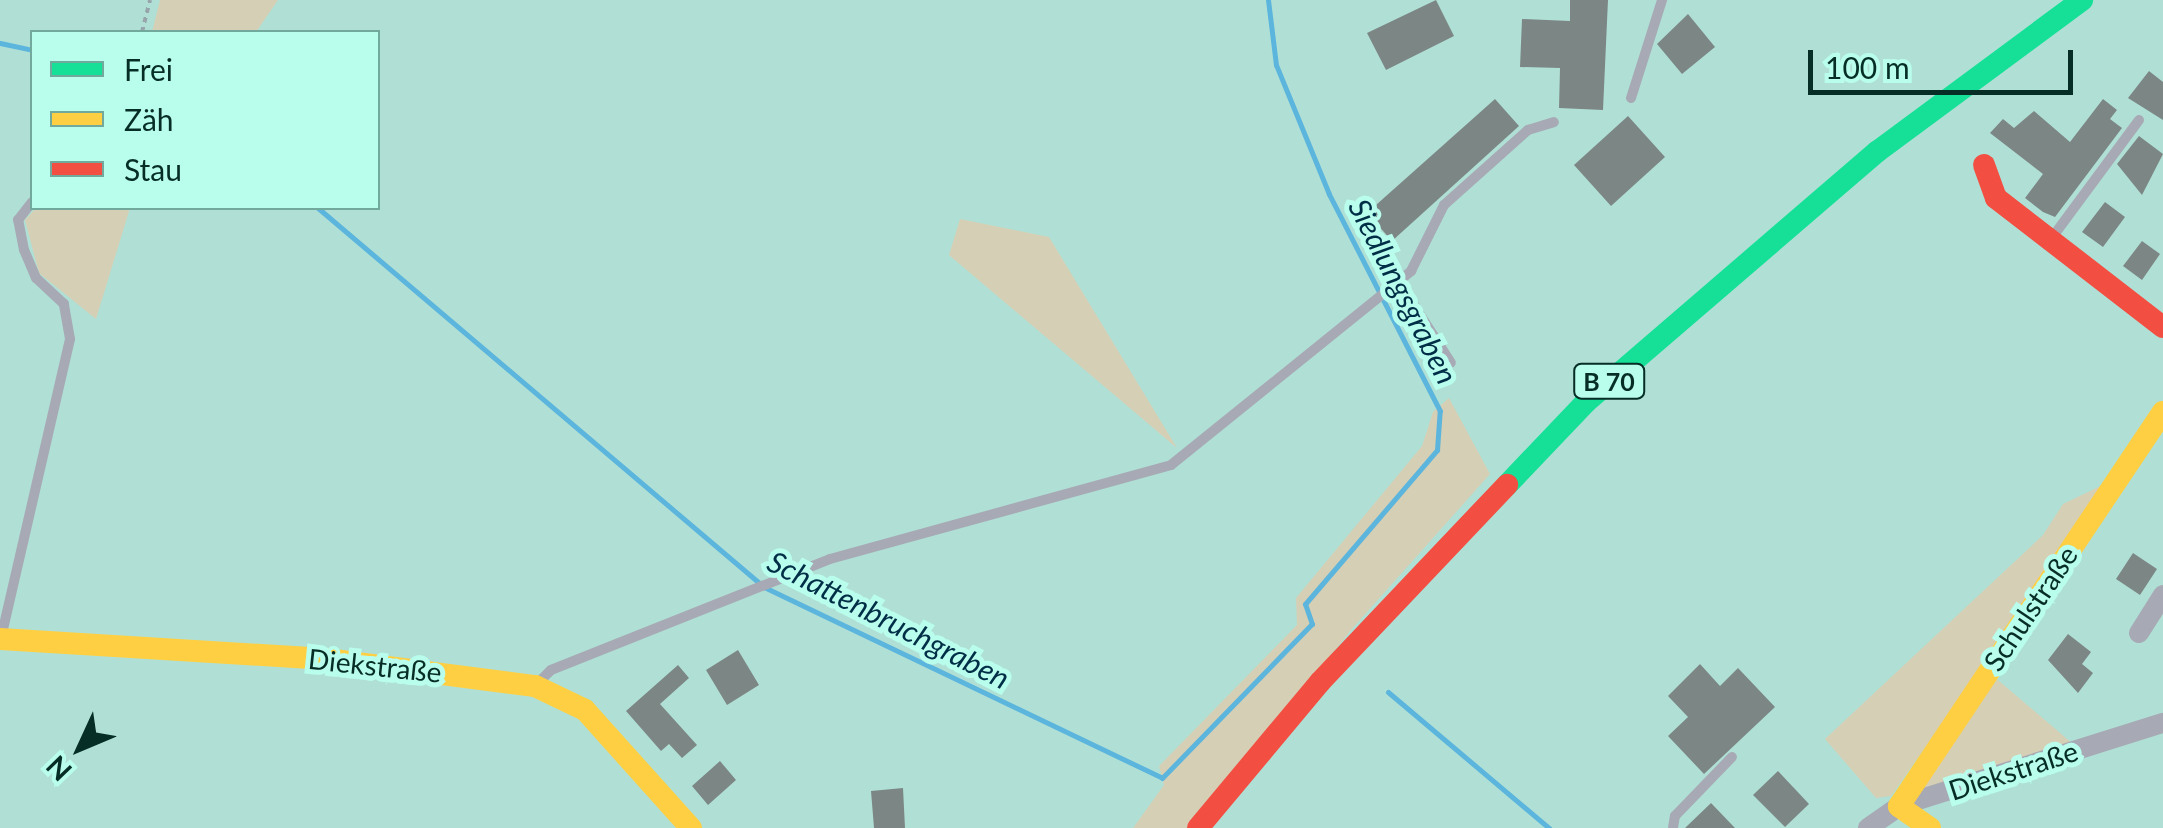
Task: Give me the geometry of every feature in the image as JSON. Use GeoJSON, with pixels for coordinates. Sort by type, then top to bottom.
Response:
{"type":"FeatureCollection","features":[{"type":"Feature","properties":{"kind":"street","name":"B 70"},"geometry":{"type":"LineString","coordinates":[[1198,828],[1332,668],[1586,402],[1878,151],[2082,0]]}},
{"type":"Feature","properties":{"kind":"street"},"geometry":{"type":"LineString","coordinates":[[1984,165],[1996,198],[2163,327]]}},
{"type":"Feature","properties":{"kind":"street","name":"Schulstraße"},"geometry":{"type":"LineString","coordinates":[[1899,806],[2159,426]]}},
{"type":"Feature","properties":{"kind":"street"},"geometry":{"type":"LineString","coordinates":[[2139,633],[2163,595]]}},
{"type":"Feature","properties":{"kind":"street","name":"Diekstraße"},"geometry":{"type":"LineString","coordinates":[[0,639],[326,659],[535,686],[585,710],[691,828]]}},
{"type":"Feature","properties":{"kind":"street","name":"Diekstraße"},"geometry":{"type":"LineString","coordinates":[[1868,828],[1899,806],[2163,723]]}},
{"type":"Feature","properties":{"kind":"street"},"geometry":{"type":"LineString","coordinates":[[1899,806],[1930,828]]}},
{"type":"Feature","properties":{"kind":"lane"},"geometry":{"type":"LineString","coordinates":[[1631,98],[1662,0]]}},
{"type":"Feature","properties":{"kind":"lane"},"geometry":{"type":"LineString","coordinates":[[2050,240],[2139,120]]}},
{"type":"Feature","properties":{"kind":"lane"},"geometry":{"type":"LineString","coordinates":[[535,686],[551,670],[750,588],[944,524],[1171,465],[1395,284],[1444,205],[1528,130],[1554,122]]}},
{"type":"Feature","properties":{"kind":"lane"},"geometry":{"type":"LineString","coordinates":[[0,639],[70,339],[64,304],[36,278],[24,250],[18,220],[30,205]]}},
{"type":"Feature","properties":{"kind":"lane"},"geometry":{"type":"LineString","coordinates":[[1395,284],[1451,363]]}},
{"type":"Feature","properties":{"kind":"lane"},"geometry":{"type":"LineString","coordinates":[[1673,828],[1675,816],[1732,757]]}},
{"type":"Feature","properties":{"kind":"path"},"geometry":{"type":"LineString","coordinates":[[142,30],[150,0]]}},
{"type":"Feature","properties":{"kind":"shaded area"},"geometry":{"type":"Polygon","coordinates":[[[160,0],[278,0],[257,30],[152,30],[160,0]]]}},
{"type":"Feature","properties":{"kind":"shaded area"},"geometry":{"type":"Polygon","coordinates":[[[34,210],[129,210],[96,319],[39,273],[25,220],[34,210]]]}},
{"type":"Feature","properties":{"kind":"shaded area"},"geometry":{"type":"Polygon","coordinates":[[[960,219],[1049,237],[1177,448],[949,255],[960,219]]]}},
{"type":"Feature","properties":{"kind":"shaded area"},"geometry":{"type":"Polygon","coordinates":[[[1449,398],[1490,474],[1351,630],[1194,828],[1133,828],[1164,785],[1159,766],[1297,625],[1296,598],[1422,446],[1433,412],[1449,398]]]}},
{"type":"Feature","properties":{"kind":"shaded area"},"geometry":{"type":"Polygon","coordinates":[[[2113,480],[1891,796],[1876,798],[1825,739],[2043,535],[2063,504],[2113,480]]]}},
{"type":"Feature","properties":{"kind":"shaded area"},"geometry":{"type":"Polygon","coordinates":[[[1992,675],[2073,744],[1912,797],[1992,675]]]}},
{"type":"Feature","properties":{"kind":"building"},"geometry":{"type":"Polygon","coordinates":[[[1436,0],[1454,36],[1386,70],[1367,33],[1436,0]]]}},
{"type":"Feature","properties":{"kind":"building"},"geometry":{"type":"Polygon","coordinates":[[[1570,0],[1608,0],[1603,110],[1559,108],[1560,68],[1520,67],[1522,19],[1570,21],[1570,0]]]}},
{"type":"Feature","properties":{"kind":"building"},"geometry":{"type":"Polygon","coordinates":[[[1688,14],[1715,47],[1682,74],[1657,44],[1688,14]]]}},
{"type":"Feature","properties":{"kind":"building"},"geometry":{"type":"Polygon","coordinates":[[[2149,71],[2163,82],[2163,120],[2128,98],[2149,71]]]}},
{"type":"Feature","properties":{"kind":"building"},"geometry":{"type":"Polygon","coordinates":[[[1495,99],[1519,126],[1392,241],[1367,213],[1495,99]]]}},
{"type":"Feature","properties":{"kind":"building"},"geometry":{"type":"Polygon","coordinates":[[[2103,99],[2117,110],[2110,119],[2122,128],[2055,217],[2043,212],[2025,198],[2043,174],[1990,133],[2003,119],[2014,128],[2034,111],[2070,142],[2103,99]]]}},
{"type":"Feature","properties":{"kind":"building"},"geometry":{"type":"Polygon","coordinates":[[[1628,116],[1665,157],[1611,206],[1574,165],[1628,116]]]}},
{"type":"Feature","properties":{"kind":"building"},"geometry":{"type":"Polygon","coordinates":[[[2139,136],[2163,154],[2142,195],[2117,164],[2139,136]]]}},
{"type":"Feature","properties":{"kind":"building"},"geometry":{"type":"Polygon","coordinates":[[[2105,202],[2125,217],[2103,247],[2082,232],[2105,202]]]}},
{"type":"Feature","properties":{"kind":"building"},"geometry":{"type":"Polygon","coordinates":[[[2142,241],[2160,254],[2142,280],[2123,266],[2142,241]]]}},
{"type":"Feature","properties":{"kind":"building"},"geometry":{"type":"Polygon","coordinates":[[[2133,553],[2157,569],[2140,595],[2116,579],[2133,553]]]}},
{"type":"Feature","properties":{"kind":"building"},"geometry":{"type":"Polygon","coordinates":[[[2068,634],[2091,652],[2082,664],[2093,673],[2078,693],[2048,660],[2068,634]]]}},
{"type":"Feature","properties":{"kind":"building"},"geometry":{"type":"Polygon","coordinates":[[[738,650],[759,685],[727,705],[706,670],[738,650]]]}},
{"type":"Feature","properties":{"kind":"building"},"geometry":{"type":"Polygon","coordinates":[[[1700,664],[1720,686],[1738,668],[1775,707],[1704,774],[1668,736],[1688,717],[1668,696],[1700,664]]]}},
{"type":"Feature","properties":{"kind":"building"},"geometry":{"type":"Polygon","coordinates":[[[678,665],[689,678],[660,704],[697,745],[682,758],[669,744],[661,751],[626,711],[678,665]]]}},
{"type":"Feature","properties":{"kind":"building"},"geometry":{"type":"Polygon","coordinates":[[[720,761],[736,780],[708,805],[692,786],[720,761]]]}},
{"type":"Feature","properties":{"kind":"building"},"geometry":{"type":"Polygon","coordinates":[[[1778,771],[1809,804],[1785,827],[1753,795],[1778,771]]]}},
{"type":"Feature","properties":{"kind":"building"},"geometry":{"type":"Polygon","coordinates":[[[903,788],[905,828],[874,828],[871,791],[903,788]]]}},
{"type":"Feature","properties":{"kind":"building"},"geometry":{"type":"Polygon","coordinates":[[[1711,803],[1735,828],[1685,828],[1711,803]]]}},
{"type":"Feature","properties":{"kind":"waterway","name":"Schattenbruchgraben"},"geometry":{"type":"LineString","coordinates":[[320,210],[764,587],[1162,778],[1312,624],[1305,604],[1437,450],[1440,411],[1329,194],[1276,65],[1268,0]]}},
{"type":"Feature","properties":{"kind":"waterway","name":"Schattenbruchgraben"},"geometry":{"type":"LineString","coordinates":[[0,43],[30,50]]}},
{"type":"Feature","properties":{"kind":"waterway","name":"Schattenbruchgraben"},"geometry":{"type":"LineString","coordinates":[[1388,692],[1549,828]]}},
{"type":"Feature","properties":{"kind":"traffic: fast"},"geometry":{"type":"LineString","coordinates":[[1507,485],[1586,402],[1878,151],[2082,0]]}},
{"type":"Feature","properties":{"kind":"traffic: slow"},"geometry":{"type":"LineString","coordinates":[[1930,828],[1899,806],[2163,412]]}},
{"type":"Feature","properties":{"kind":"traffic: slow"},"geometry":{"type":"LineString","coordinates":[[0,639],[326,659],[535,686],[585,710],[691,828]]}},
{"type":"Feature","properties":{"kind":"traffic: jam"},"geometry":{"type":"LineString","coordinates":[[1984,165],[1996,198],[2163,327]]}},
{"type":"Feature","properties":{"kind":"traffic: jam"},"geometry":{"type":"LineString","coordinates":[[1198,828],[1320,682],[1507,485]]}},
{"type":"Feature","properties":{"kind":"water label","name":"Siedlungsgraben"},"geometry":{"type":"Point","coordinates":[1404,291]}}]}
